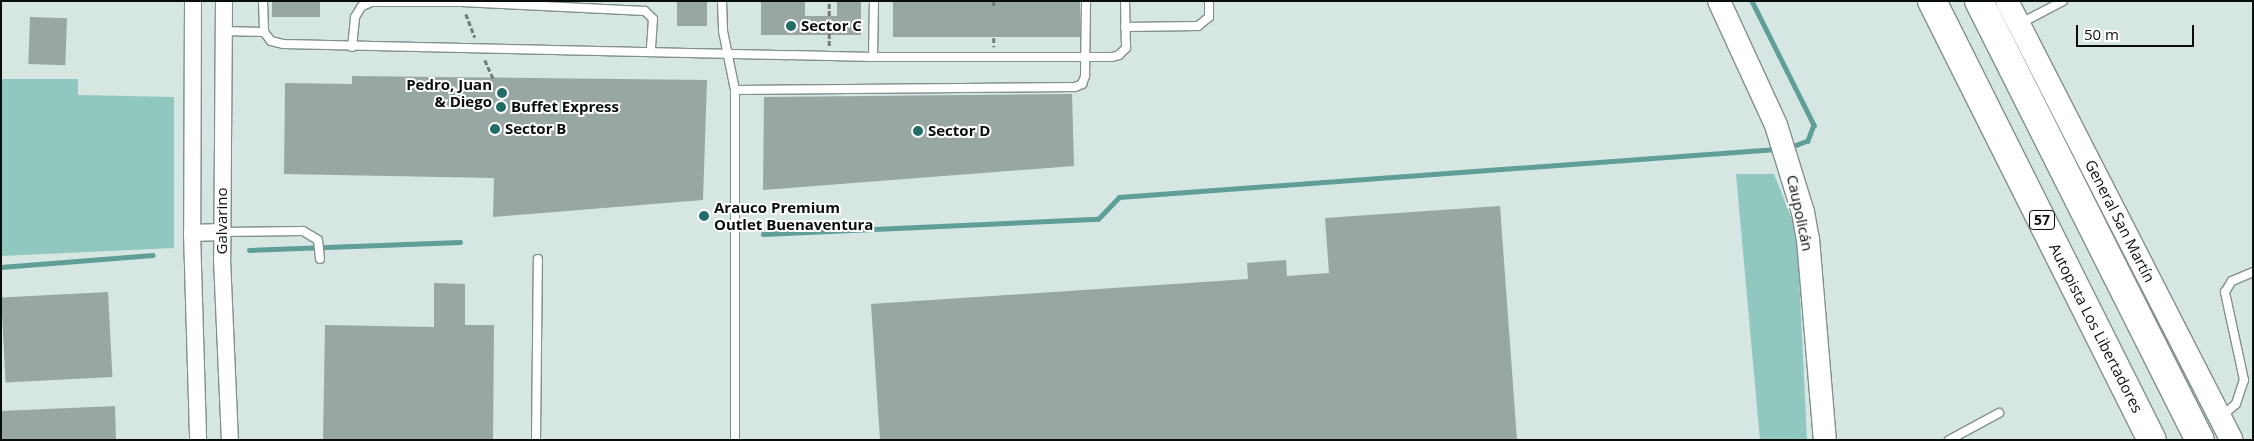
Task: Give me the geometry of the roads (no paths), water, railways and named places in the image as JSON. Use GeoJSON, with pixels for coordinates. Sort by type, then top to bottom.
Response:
{"type":"FeatureCollection","features":[{"type":"Feature","properties":{"kind":"highway","name":"Autopista Los Libertadores"},"geometry":{"type":"LineString","coordinates":[[1932,1],[2152,440]]}},
{"type":"Feature","properties":{"kind":"highway"},"geometry":{"type":"LineString","coordinates":[[1979,1],[2200,440]]}},
{"type":"Feature","properties":{"kind":"main road","name":"Caupolicán"},"geometry":{"type":"LineString","coordinates":[[1719,1],[1776,124],[1808,239],[1825,440]]}},
{"type":"Feature","properties":{"kind":"main road","name":"General San Martín"},"geometry":{"type":"LineString","coordinates":[[2007,1],[2232,440]]}},
{"type":"Feature","properties":{"kind":"street","name":"Galvarino"},"geometry":{"type":"LineString","coordinates":[[193,1],[192,233],[198,440]]}},
{"type":"Feature","properties":{"kind":"street","name":"Galvarino"},"geometry":{"type":"LineString","coordinates":[[224,1],[222,232],[230,440]]}},
{"type":"Feature","properties":{"kind":"street"},"geometry":{"type":"LineString","coordinates":[[192,233],[222,232]]}},
{"type":"Feature","properties":{"kind":"lane"},"geometry":{"type":"LineString","coordinates":[[264,1],[264,32],[271,42],[283,44],[352,47],[727,52],[873,57],[1119,55],[1126,48],[1125,1]]}},
{"type":"Feature","properties":{"kind":"lane"},"geometry":{"type":"LineString","coordinates":[[722,1],[727,52],[733,66],[735,90],[735,440]]}},
{"type":"Feature","properties":{"kind":"lane"},"geometry":{"type":"LineString","coordinates":[[873,57],[874,1]]}},
{"type":"Feature","properties":{"kind":"lane"},"geometry":{"type":"LineString","coordinates":[[735,90],[1075,87],[1084,80],[1086,1]]}},
{"type":"Feature","properties":{"kind":"lane"},"geometry":{"type":"LineString","coordinates":[[1125,27],[1198,26],[1209,17],[1209,1]]}},
{"type":"Feature","properties":{"kind":"lane"},"geometry":{"type":"LineString","coordinates":[[2019,24],[2064,1]]}},
{"type":"Feature","properties":{"kind":"lane"},"geometry":{"type":"LineString","coordinates":[[352,47],[355,17],[367,4],[461,2],[645,11],[653,19],[651,51]]}},
{"type":"Feature","properties":{"kind":"lane"},"geometry":{"type":"LineString","coordinates":[[224,32],[264,32]]}},
{"type":"Feature","properties":{"kind":"lane"},"geometry":{"type":"LineString","coordinates":[[222,232],[303,231],[318,240],[320,258]]}},
{"type":"Feature","properties":{"kind":"lane"},"geometry":{"type":"LineString","coordinates":[[536,440],[538,259]]}},
{"type":"Feature","properties":{"kind":"lane"},"geometry":{"type":"LineString","coordinates":[[2221,418],[2236,404],[2244,380],[2224,292],[2232,281],[2253,272]]}},
{"type":"Feature","properties":{"kind":"lane"},"geometry":{"type":"LineString","coordinates":[[1949,440],[1961,437],[1999,413]]}},
{"type":"Feature","properties":{"kind":"waterway"},"geometry":{"type":"LineString","coordinates":[[1752,1],[1814,125],[1808,141],[1789,148]]}},
{"type":"Feature","properties":{"kind":"waterway"},"geometry":{"type":"LineString","coordinates":[[763,234],[1098,219],[1119,197],[1776,149]]}},
{"type":"Feature","properties":{"kind":"waterway"},"geometry":{"type":"LineString","coordinates":[[249,250],[460,242]]}},
{"type":"Feature","properties":{"kind":"waterway"},"geometry":{"type":"LineString","coordinates":[[1,267],[153,255]]}},
{"type":"Feature","properties":{"kind":"place","name":"Sector C"},"geometry":{"type":"Point","coordinates":[791,26]}},
{"type":"Feature","properties":{"kind":"place","name":"Pedro, Juan & Diego"},"geometry":{"type":"Point","coordinates":[502,93]}},
{"type":"Feature","properties":{"kind":"place","name":"Buffet Express"},"geometry":{"type":"Point","coordinates":[501,107]}},
{"type":"Feature","properties":{"kind":"place","name":"Sector B"},"geometry":{"type":"Point","coordinates":[495,129]}},
{"type":"Feature","properties":{"kind":"place","name":"Sector D"},"geometry":{"type":"Point","coordinates":[918,131]}},
{"type":"Feature","properties":{"kind":"place","name":"Arauco Premium Outlet Buenaventura"},"geometry":{"type":"Point","coordinates":[704,216]}}]}
